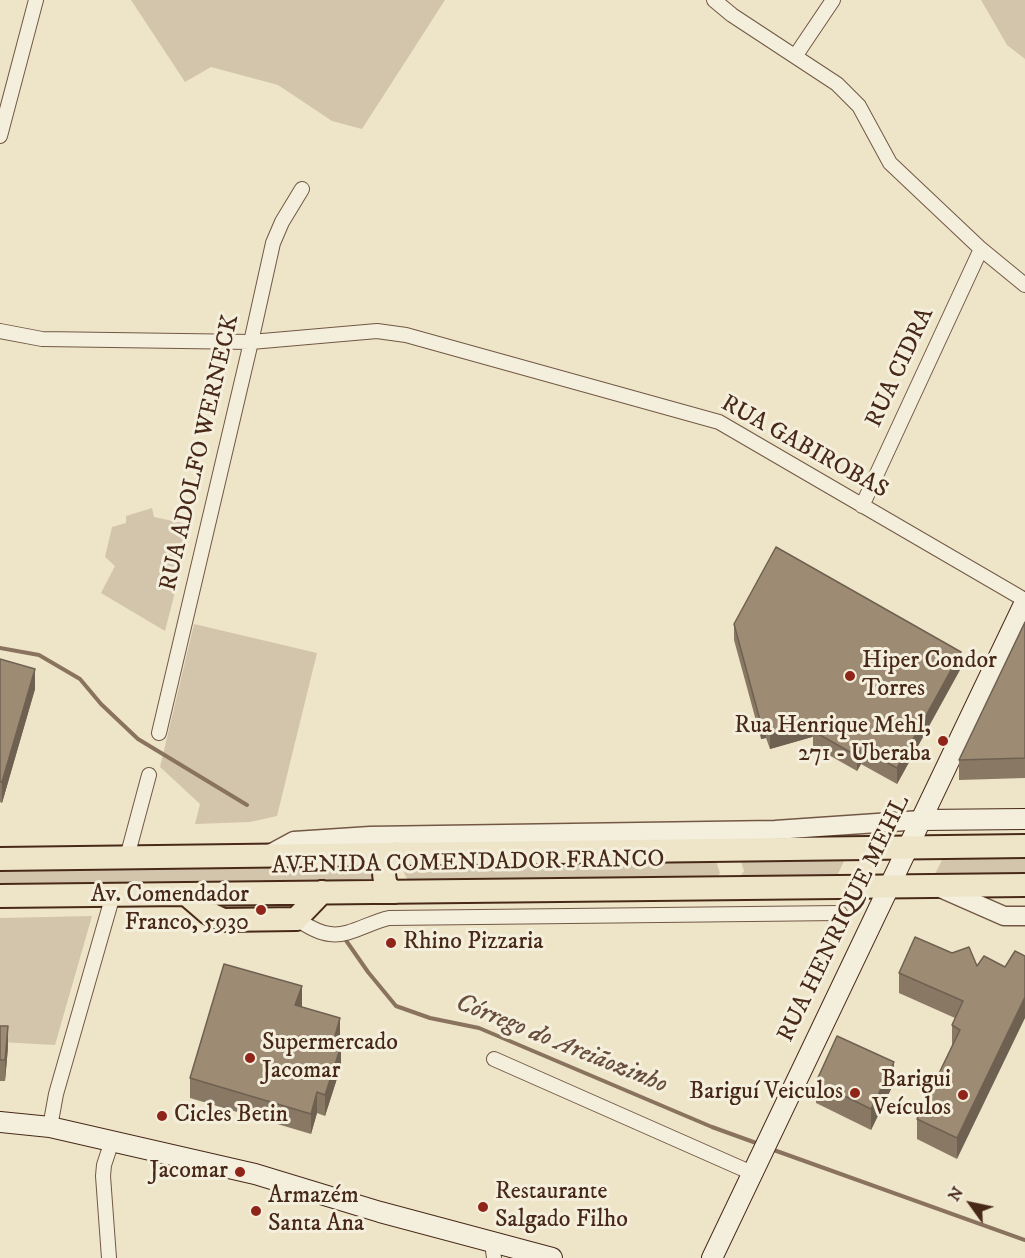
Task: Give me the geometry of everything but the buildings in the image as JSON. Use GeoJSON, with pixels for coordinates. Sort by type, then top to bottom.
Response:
{"type":"FeatureCollection","features":[{"type":"Feature","properties":{"kind":"highway","name":"AVENIDA COMENDADOR FRANCO"},"geometry":{"type":"LineString","coordinates":[[0,859],[1025,846]]}},
{"type":"Feature","properties":{"kind":"highway"},"geometry":{"type":"LineString","coordinates":[[717,889],[727,886],[733,874],[731,860],[725,850]]}},
{"type":"Feature","properties":{"kind":"highway"},"geometry":{"type":"LineString","coordinates":[[394,892],[387,887],[383,875],[386,862],[396,853]]}},
{"type":"Feature","properties":{"kind":"highway","name":"AVENIDA COMENDADOR FRANCO"},"geometry":{"type":"LineString","coordinates":[[0,896],[1025,885]]}},
{"type":"Feature","properties":{"kind":"highway"},"geometry":{"type":"LineString","coordinates":[[186,894],[208,913],[223,920],[296,919],[322,892]]}},
{"type":"Feature","properties":{"kind":"main road","name":"RUA HENRIQUE MEHL"},"geometry":{"type":"LineString","coordinates":[[712,1258],[1025,601]]}},
{"type":"Feature","properties":{"kind":"main road","name":"AVENIDA COMENDADOR FRANCO"},"geometry":{"type":"LineString","coordinates":[[921,820],[1025,819]]}},
{"type":"Feature","properties":{"kind":"main road"},"geometry":{"type":"LineString","coordinates":[[0,1122],[50,1127],[255,1174],[380,1212],[493,1250],[552,1258]]}},
{"type":"Feature","properties":{"kind":"street"},"geometry":{"type":"LineString","coordinates":[[0,136],[36,0]]}},
{"type":"Feature","properties":{"kind":"street"},"geometry":{"type":"LineString","coordinates":[[714,0],[732,15],[837,84],[859,106],[890,163],[981,249],[1025,285]]}},
{"type":"Feature","properties":{"kind":"street"},"geometry":{"type":"LineString","coordinates":[[795,55],[833,0]]}},
{"type":"Feature","properties":{"kind":"street","name":"RUA ADOLFO WERNECK"},"geometry":{"type":"LineString","coordinates":[[159,733],[273,243],[282,222],[302,189]]}},
{"type":"Feature","properties":{"kind":"street","name":"RUA CIDRA"},"geometry":{"type":"LineString","coordinates":[[862,506],[981,249]]}},
{"type":"Feature","properties":{"kind":"street","name":"RUA GABIROBAS"},"geometry":{"type":"LineString","coordinates":[[0,331],[42,339],[251,342],[377,331],[406,335],[719,422],[1025,601]]}},
{"type":"Feature","properties":{"kind":"street"},"geometry":{"type":"LineString","coordinates":[[127,857],[148,775]]}},
{"type":"Feature","properties":{"kind":"street","name":"AVENIDA COMENDADOR FRANCO"},"geometry":{"type":"LineString","coordinates":[[270,854],[294,841],[370,836],[775,830],[921,820]]}},
{"type":"Feature","properties":{"kind":"street","name":"AVENIDA COMENDADOR FRANCO"},"geometry":{"type":"LineString","coordinates":[[936,886],[1004,916],[1025,916]]}},
{"type":"Feature","properties":{"kind":"street"},"geometry":{"type":"LineString","coordinates":[[50,1127],[56,1094],[113,895]]}},
{"type":"Feature","properties":{"kind":"street"},"geometry":{"type":"LineString","coordinates":[[296,919],[313,929],[330,934],[343,934],[374,921],[389,918],[840,913]]}},
{"type":"Feature","properties":{"kind":"street"},"geometry":{"type":"LineString","coordinates":[[494,1059],[752,1173]]}},
{"type":"Feature","properties":{"kind":"street"},"geometry":{"type":"LineString","coordinates":[[109,1258],[103,1176],[112,1141]]}},
{"type":"Feature","properties":{"kind":"shaded area"},"geometry":{"type":"Polygon","coordinates":[[[131,0],[445,0],[362,129],[332,121],[278,85],[211,67],[185,82],[131,0]]]}},
{"type":"Feature","properties":{"kind":"shaded area"},"geometry":{"type":"Polygon","coordinates":[[[981,0],[1025,0],[1025,59],[1007,45],[981,0]]]}},
{"type":"Feature","properties":{"kind":"shaded area"},"geometry":{"type":"Polygon","coordinates":[[[152,508],[154,517],[192,525],[165,631],[101,593],[115,566],[105,557],[112,527],[126,523],[126,516],[152,508]]]}},
{"type":"Feature","properties":{"kind":"shaded area"},"geometry":{"type":"Polygon","coordinates":[[[194,624],[317,653],[277,816],[250,822],[195,824],[200,804],[160,767],[194,624]]]}},
{"type":"Feature","properties":{"kind":"shaded area"},"geometry":{"type":"Polygon","coordinates":[[[1025,856],[1025,875],[934,876],[943,858],[1025,856]]]}},
{"type":"Feature","properties":{"kind":"shaded area"},"geometry":{"type":"Polygon","coordinates":[[[846,857],[836,878],[738,880],[744,871],[741,861],[846,857]]]}},
{"type":"Feature","properties":{"kind":"shaded area"},"geometry":{"type":"Polygon","coordinates":[[[716,861],[720,873],[717,878],[409,882],[404,873],[405,867],[410,863],[716,861]]]}},
{"type":"Feature","properties":{"kind":"shaded area"},"geometry":{"type":"Polygon","coordinates":[[[378,864],[372,872],[373,882],[0,889],[0,868],[378,864]]]}},
{"type":"Feature","properties":{"kind":"shaded area"},"geometry":{"type":"Polygon","coordinates":[[[92,916],[55,1045],[0,1042],[0,918],[92,916]]]}},
{"type":"Feature","properties":{"kind":"waterway","name":"Córrego do Areiãozinho"},"geometry":{"type":"LineString","coordinates":[[0,648],[39,655],[80,679],[101,704],[138,739],[247,805]]}},
{"type":"Feature","properties":{"kind":"waterway","name":"Córrego do Areiãozinho"},"geometry":{"type":"LineString","coordinates":[[345,939],[396,1006],[430,1018],[479,1028],[712,1127],[759,1144]]}},
{"type":"Feature","properties":{"kind":"waterway","name":"Córrego do Areiãozinho"},"geometry":{"type":"LineString","coordinates":[[771,1149],[1025,1240]]}},
{"type":"Feature","properties":{"kind":"place","name":"Hiper Condor Torres"},"geometry":{"type":"Point","coordinates":[850,676]}},
{"type":"Feature","properties":{"kind":"place","name":"Rua Henrique Mehl, 271 - Uberaba"},"geometry":{"type":"Point","coordinates":[943,741]}},
{"type":"Feature","properties":{"kind":"place","name":"Av. Comendador Franco, 5930"},"geometry":{"type":"Point","coordinates":[261,910]}},
{"type":"Feature","properties":{"kind":"place","name":"Rhino Pizzaria"},"geometry":{"type":"Point","coordinates":[391,943]}},
{"type":"Feature","properties":{"kind":"place","name":"Supermercado Jacomar"},"geometry":{"type":"Point","coordinates":[250,1058]}},
{"type":"Feature","properties":{"kind":"place","name":"Bariguí Veiculos"},"geometry":{"type":"Point","coordinates":[855,1093]}},
{"type":"Feature","properties":{"kind":"place","name":"Barigui Veículos"},"geometry":{"type":"Point","coordinates":[963,1095]}},
{"type":"Feature","properties":{"kind":"place","name":"Cicles Betin"},"geometry":{"type":"Point","coordinates":[162,1116]}},
{"type":"Feature","properties":{"kind":"place","name":"Jacomar"},"geometry":{"type":"Point","coordinates":[240,1172]}},
{"type":"Feature","properties":{"kind":"place","name":"Restaurante Salgado Filho"},"geometry":{"type":"Point","coordinates":[483,1207]}},
{"type":"Feature","properties":{"kind":"place","name":"Armazém Santa Ana"},"geometry":{"type":"Point","coordinates":[256,1211]}}]}
